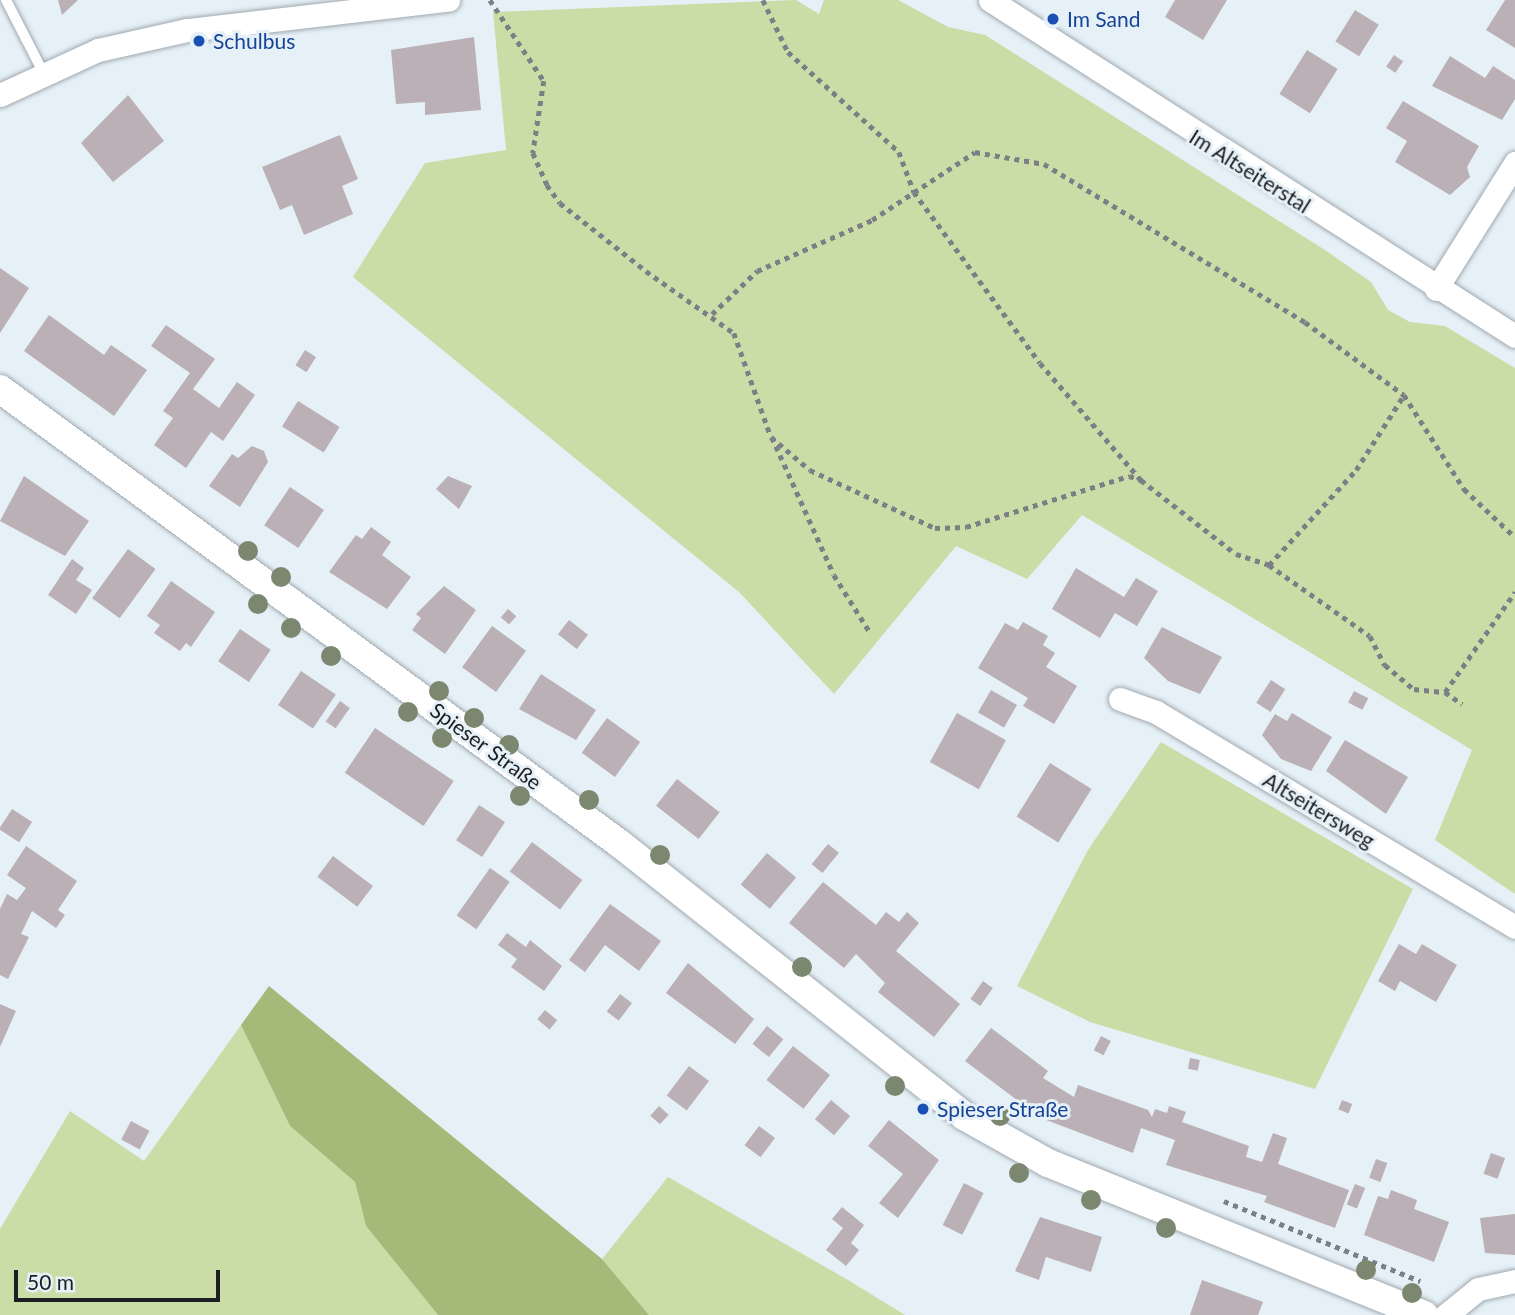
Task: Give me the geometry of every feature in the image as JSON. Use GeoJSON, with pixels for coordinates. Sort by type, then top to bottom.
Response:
{"type":"FeatureCollection","features":[{"type":"Feature","properties":{"kind":"street"},"geometry":{"type":"LineString","coordinates":[[0,95],[42,70],[187,30],[396,2],[448,0]]}},
{"type":"Feature","properties":{"kind":"street","name":"Im Altseiterstal"},"geometry":{"type":"LineString","coordinates":[[990,0],[1436,289],[1515,336]]}},
{"type":"Feature","properties":{"kind":"street"},"geometry":{"type":"LineString","coordinates":[[1436,289],[1515,163]]}},
{"type":"Feature","properties":{"kind":"street","name":"Spieser Straße"},"geometry":{"type":"LineString","coordinates":[[0,389],[620,844],[964,1116],[1079,1177],[1425,1315]]}},
{"type":"Feature","properties":{"kind":"street","name":"Altseitersweg"},"geometry":{"type":"LineString","coordinates":[[1120,699],[1156,712],[1515,926]]}},
{"type":"Feature","properties":{"kind":"street"},"geometry":{"type":"LineString","coordinates":[[1452,1308],[1515,1281]]}},
{"type":"Feature","properties":{"kind":"lane"},"geometry":{"type":"LineString","coordinates":[[6,0],[42,70]]}},
{"type":"Feature","properties":{"kind":"path"},"geometry":{"type":"LineString","coordinates":[[490,0],[544,81],[533,153],[560,203],[682,299],[712,314],[742,350],[771,437],[834,575],[871,634]]}},
{"type":"Feature","properties":{"kind":"path"},"geometry":{"type":"LineString","coordinates":[[763,0],[788,52],[899,152],[914,192],[1041,363],[1141,480],[1236,554],[1269,565],[1370,636],[1385,665],[1414,688],[1445,692],[1462,704]]}},
{"type":"Feature","properties":{"kind":"path"},"geometry":{"type":"LineString","coordinates":[[712,314],[757,271],[835,239],[975,152],[1044,164],[1305,322],[1404,395],[1464,489],[1515,537]]}},
{"type":"Feature","properties":{"kind":"path"},"geometry":{"type":"LineString","coordinates":[[1269,565],[1356,470],[1404,395]]}},
{"type":"Feature","properties":{"kind":"path"},"geometry":{"type":"LineString","coordinates":[[771,437],[810,470],[935,528],[966,527],[1103,482],[1141,480]]}},
{"type":"Feature","properties":{"kind":"path"},"geometry":{"type":"LineString","coordinates":[[1445,692],[1515,592]]}},
{"type":"Feature","properties":{"kind":"path"},"geometry":{"type":"LineString","coordinates":[[1214,1197],[1394,1266],[1452,1308]]}},
{"type":"Feature","properties":{"kind":"green space"},"geometry":{"type":"Polygon","coordinates":[[[796,0],[819,14],[824,0],[898,0],[948,27],[985,35],[1325,250],[1371,282],[1388,310],[1410,322],[1445,326],[1515,368],[1515,894],[1435,840],[1472,750],[1082,515],[1027,579],[956,546],[834,694],[739,592],[353,277],[425,163],[506,150],[493,12],[796,0]]]}},
{"type":"Feature","properties":{"kind":"green space"},"geometry":{"type":"Polygon","coordinates":[[[1161,742],[1413,889],[1315,1089],[1090,1022],[1017,986],[1088,850],[1161,742]]]}},
{"type":"Feature","properties":{"kind":"green space"},"geometry":{"type":"Polygon","coordinates":[[[269,986],[602,1259],[649,1315],[438,1315],[366,1226],[355,1182],[290,1126],[241,1025],[269,986]]]}},
{"type":"Feature","properties":{"kind":"green space"},"geometry":{"type":"Polygon","coordinates":[[[241,1025],[290,1126],[355,1182],[366,1226],[438,1315],[0,1315],[0,1229],[70,1111],[144,1161],[241,1025]]]}},
{"type":"Feature","properties":{"kind":"green space"},"geometry":{"type":"Polygon","coordinates":[[[668,1177],[905,1315],[649,1315],[602,1259],[668,1177]]]}},
{"type":"Feature","properties":{"kind":"building"},"geometry":{"type":"Polygon","coordinates":[[[58,0],[78,0],[62,15],[58,0]]]}},
{"type":"Feature","properties":{"kind":"building"},"geometry":{"type":"Polygon","coordinates":[[[1175,0],[1227,0],[1203,40],[1165,17],[1175,0]]]}},
{"type":"Feature","properties":{"kind":"building"},"geometry":{"type":"Polygon","coordinates":[[[1505,0],[1515,0],[1515,48],[1486,30],[1505,0]]]}},
{"type":"Feature","properties":{"kind":"building"},"geometry":{"type":"Polygon","coordinates":[[[1355,10],[1379,25],[1359,56],[1335,41],[1355,10]]]}},
{"type":"Feature","properties":{"kind":"building"},"geometry":{"type":"Polygon","coordinates":[[[474,37],[481,110],[425,115],[425,102],[396,104],[391,50],[474,37]]]}},
{"type":"Feature","properties":{"kind":"building"},"geometry":{"type":"Polygon","coordinates":[[[1307,50],[1338,69],[1310,113],[1279,94],[1307,50]]]}},
{"type":"Feature","properties":{"kind":"building"},"geometry":{"type":"Polygon","coordinates":[[[1394,55],[1403,61],[1395,73],[1386,67],[1394,55]]]}},
{"type":"Feature","properties":{"kind":"building"},"geometry":{"type":"Polygon","coordinates":[[[1450,56],[1485,78],[1493,66],[1515,80],[1515,99],[1502,120],[1432,86],[1450,56]]]}},
{"type":"Feature","properties":{"kind":"building"},"geometry":{"type":"Polygon","coordinates":[[[128,95],[164,141],[113,182],[81,143],[128,95]]]}},
{"type":"Feature","properties":{"kind":"building"},"geometry":{"type":"Polygon","coordinates":[[[1403,101],[1479,146],[1467,167],[1470,177],[1450,195],[1395,162],[1407,141],[1386,128],[1403,101]]]}},
{"type":"Feature","properties":{"kind":"building"},"geometry":{"type":"Polygon","coordinates":[[[340,135],[358,179],[342,186],[353,214],[304,235],[292,205],[280,210],[262,167],[340,135]]]}},
{"type":"Feature","properties":{"kind":"building"},"geometry":{"type":"Polygon","coordinates":[[[0,268],[29,288],[0,333],[0,268]]]}},
{"type":"Feature","properties":{"kind":"building"},"geometry":{"type":"Polygon","coordinates":[[[49,315],[104,355],[111,345],[147,370],[114,416],[24,351],[49,315]]]}},
{"type":"Feature","properties":{"kind":"building"},"geometry":{"type":"Polygon","coordinates":[[[166,325],[215,359],[193,389],[219,408],[237,382],[255,395],[223,441],[211,432],[186,468],[154,445],[173,418],[163,411],[190,373],[151,346],[166,325]]]}},
{"type":"Feature","properties":{"kind":"building"},"geometry":{"type":"Polygon","coordinates":[[[305,350],[316,357],[306,372],[295,365],[305,350]]]}},
{"type":"Feature","properties":{"kind":"building"},"geometry":{"type":"Polygon","coordinates":[[[298,401],[340,427],[324,452],[282,426],[298,401]]]}},
{"type":"Feature","properties":{"kind":"building"},"geometry":{"type":"Polygon","coordinates":[[[252,446],[264,451],[268,462],[240,507],[209,486],[232,454],[238,458],[252,446]]]}},
{"type":"Feature","properties":{"kind":"building"},"geometry":{"type":"Polygon","coordinates":[[[24,476],[89,521],[65,556],[0,521],[24,476]]]}},
{"type":"Feature","properties":{"kind":"building"},"geometry":{"type":"Polygon","coordinates":[[[448,476],[472,486],[459,509],[436,489],[448,476]]]}},
{"type":"Feature","properties":{"kind":"building"},"geometry":{"type":"Polygon","coordinates":[[[290,487],[324,510],[298,548],[264,525],[290,487]]]}},
{"type":"Feature","properties":{"kind":"building"},"geometry":{"type":"Polygon","coordinates":[[[371,527],[391,542],[382,555],[411,577],[387,609],[329,572],[356,535],[362,539],[371,527]]]}},
{"type":"Feature","properties":{"kind":"building"},"geometry":{"type":"Polygon","coordinates":[[[128,549],[156,569],[120,618],[92,598],[128,549]]]}},
{"type":"Feature","properties":{"kind":"building"},"geometry":{"type":"Polygon","coordinates":[[[72,559],[84,568],[76,580],[92,590],[76,614],[48,595],[72,559]]]}},
{"type":"Feature","properties":{"kind":"building"},"geometry":{"type":"Polygon","coordinates":[[[1076,568],[1124,597],[1136,578],[1158,591],[1137,626],[1115,613],[1100,638],[1052,609],[1076,568]]]}},
{"type":"Feature","properties":{"kind":"building"},"geometry":{"type":"Polygon","coordinates":[[[171,581],[215,612],[191,647],[186,643],[180,651],[154,633],[160,625],[147,616],[171,581]]]}},
{"type":"Feature","properties":{"kind":"building"},"geometry":{"type":"Polygon","coordinates":[[[444,586],[476,610],[445,654],[412,630],[421,618],[416,614],[444,586]]]}},
{"type":"Feature","properties":{"kind":"building"},"geometry":{"type":"Polygon","coordinates":[[[508,609],[516,616],[509,625],[501,617],[508,609]]]}},
{"type":"Feature","properties":{"kind":"building"},"geometry":{"type":"Polygon","coordinates":[[[569,620],[588,635],[577,649],[558,634],[569,620]]]}},
{"type":"Feature","properties":{"kind":"building"},"geometry":{"type":"Polygon","coordinates":[[[1023,622],[1048,636],[1043,645],[1055,653],[1046,667],[1077,686],[1054,724],[1023,706],[1028,698],[978,668],[1005,623],[1018,630],[1023,622]]]}},
{"type":"Feature","properties":{"kind":"building"},"geometry":{"type":"Polygon","coordinates":[[[492,626],[526,651],[496,692],[462,667],[492,626]]]}},
{"type":"Feature","properties":{"kind":"building"},"geometry":{"type":"Polygon","coordinates":[[[1162,627],[1222,657],[1200,694],[1168,681],[1144,658],[1162,627]]]}},
{"type":"Feature","properties":{"kind":"building"},"geometry":{"type":"Polygon","coordinates":[[[240,629],[271,650],[249,682],[218,661],[240,629]]]}},
{"type":"Feature","properties":{"kind":"building"},"geometry":{"type":"Polygon","coordinates":[[[301,671],[336,694],[313,728],[278,705],[301,671]]]}},
{"type":"Feature","properties":{"kind":"building"},"geometry":{"type":"Polygon","coordinates":[[[541,674],[596,710],[576,740],[519,709],[541,674]]]}},
{"type":"Feature","properties":{"kind":"building"},"geometry":{"type":"Polygon","coordinates":[[[1271,680],[1285,689],[1271,712],[1256,703],[1271,680]]]}},
{"type":"Feature","properties":{"kind":"building"},"geometry":{"type":"Polygon","coordinates":[[[991,690],[1017,705],[1004,728],[978,713],[991,690]]]}},
{"type":"Feature","properties":{"kind":"building"},"geometry":{"type":"Polygon","coordinates":[[[1354,691],[1368,698],[1362,710],[1348,703],[1354,691]]]}},
{"type":"Feature","properties":{"kind":"building"},"geometry":{"type":"Polygon","coordinates":[[[340,701],[350,708],[335,728],[326,721],[340,701]]]}},
{"type":"Feature","properties":{"kind":"building"},"geometry":{"type":"Polygon","coordinates":[[[957,713],[1006,740],[979,789],[930,762],[957,713]]]}},
{"type":"Feature","properties":{"kind":"building"},"geometry":{"type":"Polygon","coordinates":[[[1292,713],[1332,737],[1311,771],[1281,759],[1262,735],[1275,714],[1287,721],[1292,713]]]}},
{"type":"Feature","properties":{"kind":"building"},"geometry":{"type":"Polygon","coordinates":[[[607,718],[640,742],[615,777],[582,753],[607,718]]]}},
{"type":"Feature","properties":{"kind":"building"},"geometry":{"type":"Polygon","coordinates":[[[375,728],[454,781],[424,826],[345,773],[375,728]]]}},
{"type":"Feature","properties":{"kind":"building"},"geometry":{"type":"Polygon","coordinates":[[[1345,740],[1408,777],[1386,814],[1326,771],[1345,740]]]}},
{"type":"Feature","properties":{"kind":"building"},"geometry":{"type":"Polygon","coordinates":[[[1050,763],[1092,789],[1058,842],[1017,816],[1050,763]]]}},
{"type":"Feature","properties":{"kind":"building"},"geometry":{"type":"Polygon","coordinates":[[[677,779],[720,812],[699,839],[656,806],[677,779]]]}},
{"type":"Feature","properties":{"kind":"building"},"geometry":{"type":"Polygon","coordinates":[[[479,805],[505,822],[482,857],[456,840],[479,805]]]}},
{"type":"Feature","properties":{"kind":"building"},"geometry":{"type":"Polygon","coordinates":[[[12,809],[32,822],[19,842],[0,830],[12,809]]]}},
{"type":"Feature","properties":{"kind":"building"},"geometry":{"type":"Polygon","coordinates":[[[532,842],[582,880],[560,909],[510,872],[532,842]]]}},
{"type":"Feature","properties":{"kind":"building"},"geometry":{"type":"Polygon","coordinates":[[[828,844],[839,853],[823,873],[812,864],[828,844]]]}},
{"type":"Feature","properties":{"kind":"building"},"geometry":{"type":"Polygon","coordinates":[[[26,846],[77,881],[58,910],[65,915],[56,928],[32,911],[21,934],[29,937],[8,979],[0,975],[0,909],[7,894],[17,900],[26,888],[7,875],[26,846]]]}},
{"type":"Feature","properties":{"kind":"building"},"geometry":{"type":"Polygon","coordinates":[[[767,853],[796,877],[770,909],[741,884],[767,853]]]}},
{"type":"Feature","properties":{"kind":"building"},"geometry":{"type":"Polygon","coordinates":[[[333,856],[373,886],[357,907],[317,877],[333,856]]]}},
{"type":"Feature","properties":{"kind":"building"},"geometry":{"type":"Polygon","coordinates":[[[490,868],[510,882],[476,929],[457,916],[490,868]]]}},
{"type":"Feature","properties":{"kind":"building"},"geometry":{"type":"Polygon","coordinates":[[[823,882],[876,925],[886,912],[899,922],[907,912],[919,923],[896,951],[960,1004],[934,1037],[878,992],[885,983],[856,954],[844,968],[789,923],[823,882]]]}},
{"type":"Feature","properties":{"kind":"building"},"geometry":{"type":"Polygon","coordinates":[[[610,904],[661,941],[639,971],[605,945],[585,972],[569,960],[610,904]]]}},
{"type":"Feature","properties":{"kind":"building"},"geometry":{"type":"Polygon","coordinates":[[[507,933],[526,947],[530,940],[562,966],[544,991],[511,967],[517,959],[498,945],[507,933]]]}},
{"type":"Feature","properties":{"kind":"building"},"geometry":{"type":"Polygon","coordinates":[[[1399,944],[1416,954],[1422,944],[1457,965],[1436,1002],[1400,981],[1395,991],[1378,981],[1399,944]]]}},
{"type":"Feature","properties":{"kind":"building"},"geometry":{"type":"Polygon","coordinates":[[[688,963],[754,1019],[735,1044],[666,993],[688,963]]]}},
{"type":"Feature","properties":{"kind":"building"},"geometry":{"type":"Polygon","coordinates":[[[983,981],[993,988],[980,1006],[970,999],[983,981]]]}},
{"type":"Feature","properties":{"kind":"building"},"geometry":{"type":"Polygon","coordinates":[[[620,994],[632,1003],[619,1021],[607,1012],[620,994]]]}},
{"type":"Feature","properties":{"kind":"building"},"geometry":{"type":"Polygon","coordinates":[[[0,1004],[16,1011],[0,1047],[0,1004]]]}},
{"type":"Feature","properties":{"kind":"building"},"geometry":{"type":"Polygon","coordinates":[[[545,1010],[557,1020],[550,1029],[537,1019],[545,1010]]]}},
{"type":"Feature","properties":{"kind":"building"},"geometry":{"type":"Polygon","coordinates":[[[767,1026],[783,1039],[769,1057],[753,1044],[767,1026]]]}},
{"type":"Feature","properties":{"kind":"building"},"geometry":{"type":"Polygon","coordinates":[[[991,1028],[1048,1071],[1043,1078],[1074,1097],[1078,1085],[1148,1110],[1152,1117],[1155,1109],[1167,1113],[1169,1106],[1186,1112],[1182,1122],[1249,1146],[1246,1157],[1262,1162],[1273,1133],[1287,1138],[1278,1164],[1349,1190],[1335,1228],[1264,1202],[1267,1196],[1166,1165],[1175,1140],[1141,1128],[1133,1153],[1041,1118],[965,1061],[991,1028]]]}},
{"type":"Feature","properties":{"kind":"building"},"geometry":{"type":"Polygon","coordinates":[[[1101,1036],[1111,1041],[1104,1055],[1094,1050],[1101,1036]]]}},
{"type":"Feature","properties":{"kind":"building"},"geometry":{"type":"Polygon","coordinates":[[[793,1046],[830,1075],[804,1109],[767,1080],[793,1046]]]}},
{"type":"Feature","properties":{"kind":"building"},"geometry":{"type":"Polygon","coordinates":[[[1190,1058],[1200,1060],[1198,1071],[1188,1069],[1190,1058]]]}},
{"type":"Feature","properties":{"kind":"building"},"geometry":{"type":"Polygon","coordinates":[[[689,1066],[709,1081],[687,1111],[667,1096],[689,1066]]]}},
{"type":"Feature","properties":{"kind":"building"},"geometry":{"type":"Polygon","coordinates":[[[831,1100],[850,1116],[834,1135],[815,1119],[831,1100]]]}},
{"type":"Feature","properties":{"kind":"building"},"geometry":{"type":"Polygon","coordinates":[[[1342,1100],[1352,1104],[1348,1113],[1338,1109],[1342,1100]]]}},
{"type":"Feature","properties":{"kind":"building"},"geometry":{"type":"Polygon","coordinates":[[[659,1106],[669,1115],[660,1124],[650,1116],[659,1106]]]}},
{"type":"Feature","properties":{"kind":"building"},"geometry":{"type":"Polygon","coordinates":[[[889,1120],[939,1160],[898,1218],[879,1203],[903,1174],[868,1146],[889,1120]]]}},
{"type":"Feature","properties":{"kind":"building"},"geometry":{"type":"Polygon","coordinates":[[[131,1121],[150,1131],[140,1149],[121,1140],[131,1121]]]}},
{"type":"Feature","properties":{"kind":"building"},"geometry":{"type":"Polygon","coordinates":[[[759,1126],[775,1138],[761,1157],[745,1145],[759,1126]]]}},
{"type":"Feature","properties":{"kind":"building"},"geometry":{"type":"Polygon","coordinates":[[[1491,1153],[1505,1158],[1498,1179],[1483,1174],[1491,1153]]]}},
{"type":"Feature","properties":{"kind":"building"},"geometry":{"type":"Polygon","coordinates":[[[1376,1159],[1387,1163],[1380,1182],[1369,1178],[1376,1159]]]}},
{"type":"Feature","properties":{"kind":"building"},"geometry":{"type":"Polygon","coordinates":[[[964,1183],[984,1193],[962,1235],[943,1225],[964,1183]]]}},
{"type":"Feature","properties":{"kind":"building"},"geometry":{"type":"Polygon","coordinates":[[[1355,1184],[1365,1188],[1357,1209],[1347,1204],[1355,1184]]]}},
{"type":"Feature","properties":{"kind":"building"},"geometry":{"type":"Polygon","coordinates":[[[1391,1190],[1417,1200],[1414,1209],[1449,1222],[1434,1262],[1364,1235],[1378,1196],[1388,1199],[1391,1190]]]}},
{"type":"Feature","properties":{"kind":"building"},"geometry":{"type":"Polygon","coordinates":[[[842,1207],[864,1225],[851,1243],[859,1250],[846,1266],[826,1250],[843,1228],[832,1219],[842,1207]]]}},
{"type":"Feature","properties":{"kind":"building"},"geometry":{"type":"Polygon","coordinates":[[[1515,1214],[1515,1255],[1485,1253],[1480,1218],[1515,1214]]]}},
{"type":"Feature","properties":{"kind":"building"},"geometry":{"type":"Polygon","coordinates":[[[1040,1217],[1102,1237],[1091,1272],[1046,1257],[1039,1280],[1015,1271],[1040,1217]]]}},
{"type":"Feature","properties":{"kind":"building"},"geometry":{"type":"Polygon","coordinates":[[[1202,1280],[1263,1302],[1258,1315],[1190,1315],[1202,1280]]]}},
{"type":"Feature","properties":{"kind":"place","name":"Im Sand"},"geometry":{"type":"Point","coordinates":[1053,19]}},
{"type":"Feature","properties":{"kind":"place","name":"Schulbus"},"geometry":{"type":"Point","coordinates":[199,41]}},
{"type":"Feature","properties":{"kind":"place","name":"Spieser Straße"},"geometry":{"type":"Point","coordinates":[923,1109]}}]}
